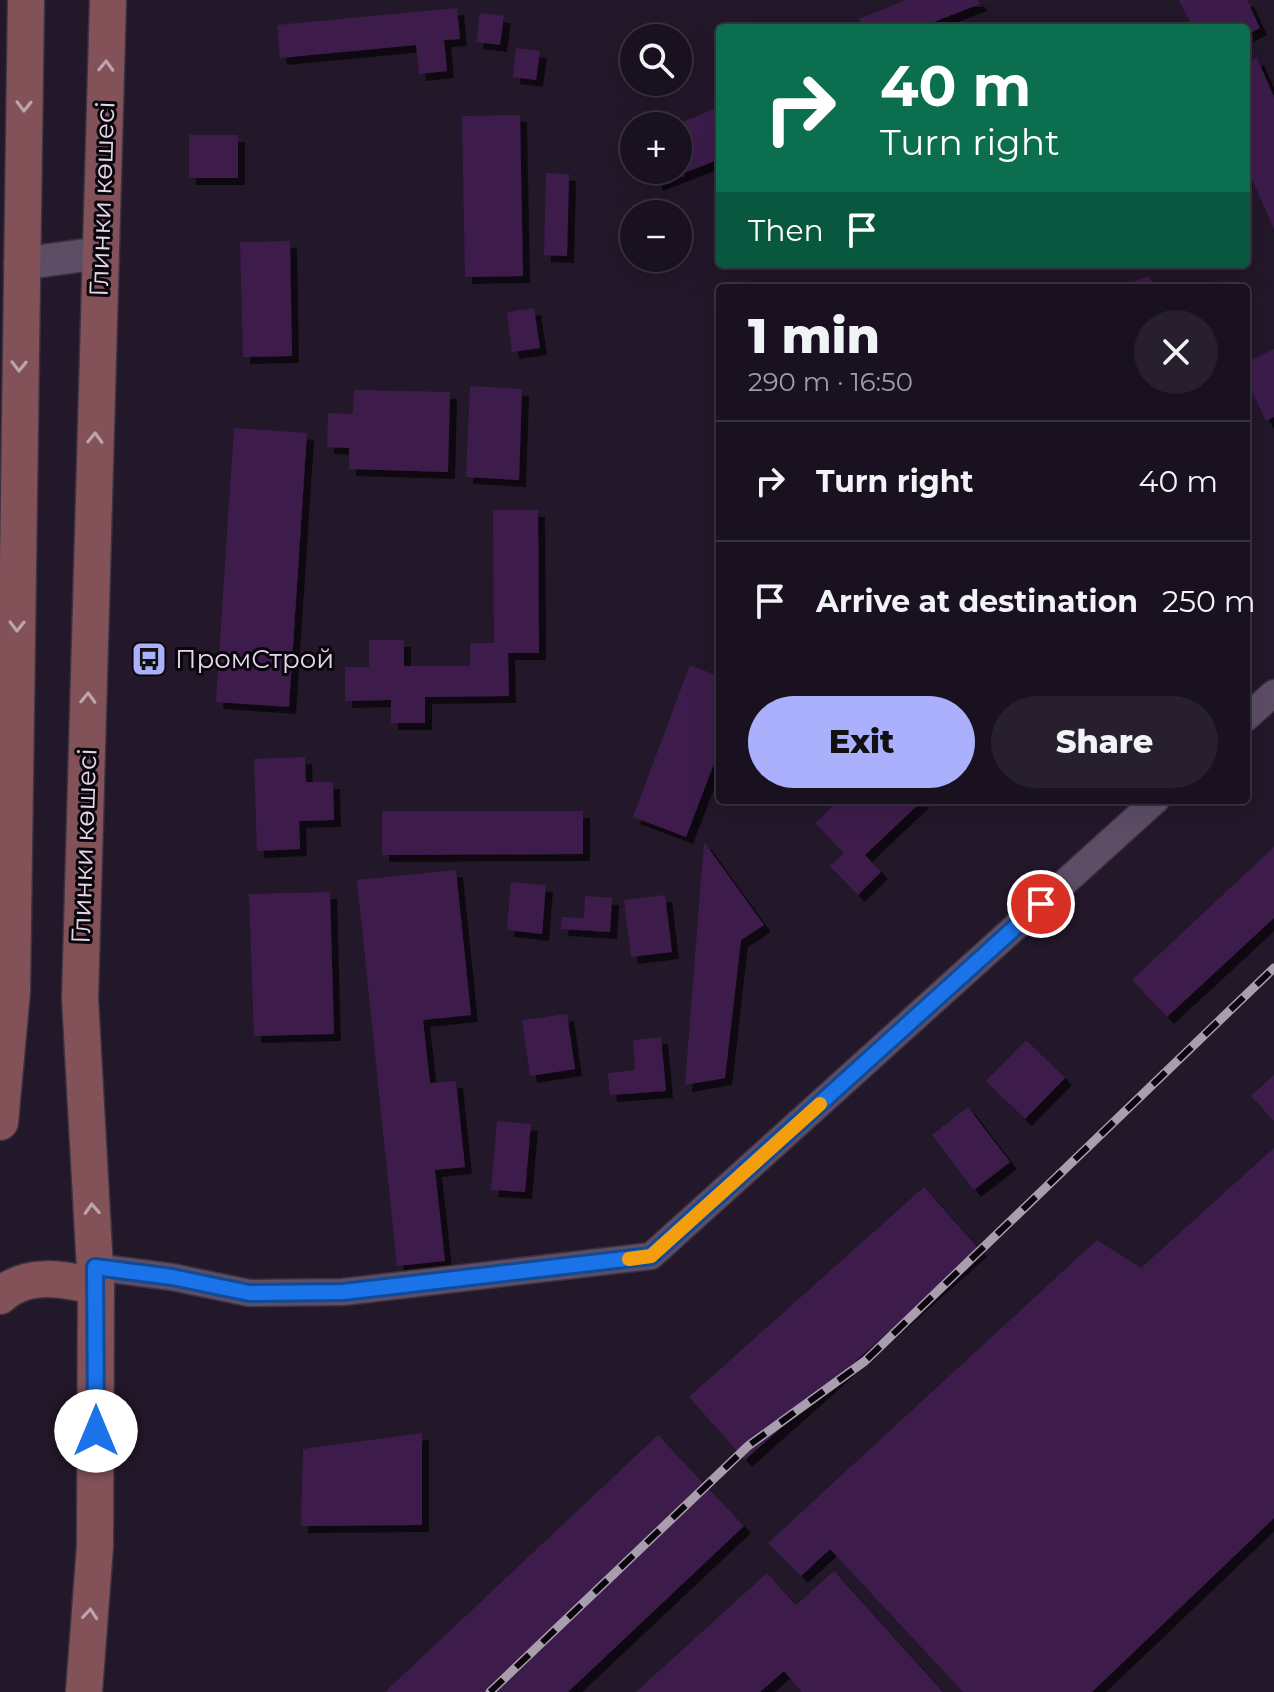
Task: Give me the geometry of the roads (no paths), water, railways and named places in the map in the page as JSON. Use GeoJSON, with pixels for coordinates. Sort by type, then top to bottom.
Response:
{"type":"FeatureCollection","features":[{"type":"Feature","properties":{"kind":"main road"},"geometry":{"type":"LineString","coordinates":[[0,1122],[12,991],[26,0]]}},
{"type":"Feature","properties":{"kind":"main road","name":"Глинки көшесі"},"geometry":{"type":"LineString","coordinates":[[84,1692],[95,1546],[96,1277],[80,998],[108,0]]}},
{"type":"Feature","properties":{"kind":"main road"},"geometry":{"type":"LineString","coordinates":[[0,1296],[34,1279],[96,1277]]}},
{"type":"Feature","properties":{"kind":"street"},"geometry":{"type":"LineString","coordinates":[[20,264],[100,253]]}},
{"type":"Feature","properties":{"kind":"street"},"geometry":{"type":"LineString","coordinates":[[1250,714],[1274,693]]}},
{"type":"Feature","properties":{"kind":"street"},"geometry":{"type":"LineString","coordinates":[[96,1277],[172,1277],[249,1293],[343,1292],[651,1256],[1152,804]]}},
{"type":"Feature","properties":{"kind":"railway"},"geometry":{"type":"LineString","coordinates":[[490,1692],[748,1446],[865,1361],[1274,968]]}},
{"type":"Feature","properties":{"kind":"place","name":"ПромСтрой"},"geometry":{"type":"Point","coordinates":[149,659]}}]}
